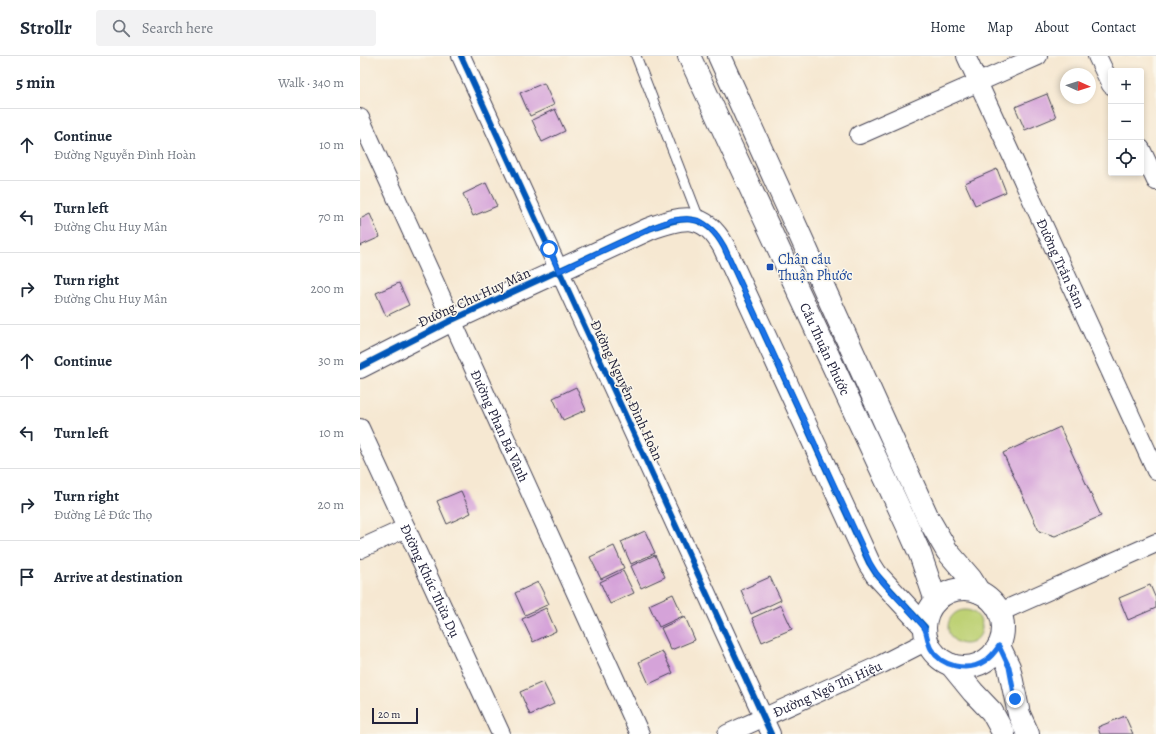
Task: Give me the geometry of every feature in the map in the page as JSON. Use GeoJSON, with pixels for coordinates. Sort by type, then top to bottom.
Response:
{"type":"FeatureCollection","features":[{"type":"Feature","properties":{"kind":"main road","name":"Cầu Thuận Phước"},"geometry":{"type":"LineString","coordinates":[[689,56],[920,554],[936,601]]}},
{"type":"Feature","properties":{"kind":"main road","name":"Cầu Thuận Phước"},"geometry":{"type":"LineString","coordinates":[[719,56],[928,518],[947,551],[972,579],[979,592]]}},
{"type":"Feature","properties":{"kind":"main road","name":"Đường Chu Huy Mân"},"geometry":{"type":"LineString","coordinates":[[360,367],[452,320],[649,229],[672,220],[686,219],[700,221]]}},
{"type":"Feature","properties":{"kind":"main road"},"geometry":{"type":"LineString","coordinates":[[700,221],[710,228],[724,247],[873,568],[926,634],[936,656],[943,662],[962,667],[974,666],[984,662],[993,655],[999,646],[1003,634],[1003,623],[1000,612],[987,596],[967,589],[956,590],[945,594],[936,601],[930,609],[926,618],[926,634]]}},
{"type":"Feature","properties":{"kind":"main road"},"geometry":{"type":"LineString","coordinates":[[999,646],[1009,667],[1019,714],[1028,734]]}},
{"type":"Feature","properties":{"kind":"main road"},"geometry":{"type":"LineString","coordinates":[[951,665],[992,712],[1004,734]]}},
{"type":"Feature","properties":{"kind":"street","name":"Đường Nguyễn Đình Hoàn"},"geometry":{"type":"LineString","coordinates":[[462,56],[767,726]]}},
{"type":"Feature","properties":{"kind":"street","name":"Đường Trần Sâm"},"geometry":{"type":"LineString","coordinates":[[966,56],[1156,471]]}},
{"type":"Feature","properties":{"kind":"street"},"geometry":{"type":"LineString","coordinates":[[859,135],[1038,56]]}},
{"type":"Feature","properties":{"kind":"street"},"geometry":{"type":"LineString","coordinates":[[1097,56],[1108,79]]}},
{"type":"Feature","properties":{"kind":"street","name":"Đường Phan Bá Vành"},"geometry":{"type":"LineString","coordinates":[[360,118],[640,734]]}},
{"type":"Feature","properties":{"kind":"street"},"geometry":{"type":"LineString","coordinates":[[1144,155],[1156,181]]}},
{"type":"Feature","properties":{"kind":"street","name":"Đường Khúc Thừa Dụ"},"geometry":{"type":"LineString","coordinates":[[360,428],[501,734]]}},
{"type":"Feature","properties":{"kind":"street"},"geometry":{"type":"LineString","coordinates":[[360,549],[406,528]]}},
{"type":"Feature","properties":{"kind":"street"},"geometry":{"type":"LineString","coordinates":[[1000,612],[1156,543]]}},
{"type":"Feature","properties":{"kind":"street","name":"Đường Ngô Thì Hiệu"},"geometry":{"type":"LineString","coordinates":[[727,734],[767,726],[882,664],[926,634]]}},
{"type":"Feature","properties":{"kind":"lane"},"geometry":{"type":"LineString","coordinates":[[636,56],[700,221]]}},
{"type":"Feature","properties":{"kind":"green space"},"geometry":{"type":"Polygon","coordinates":[[[965,610],[977,615],[982,627],[977,639],[965,644],[953,639],[948,627],[953,615],[965,610]]]}},
{"type":"Feature","properties":{"kind":"building"},"geometry":{"type":"Polygon","coordinates":[[[544,83],[554,105],[530,116],[520,93],[544,83]]]}},
{"type":"Feature","properties":{"kind":"building"},"geometry":{"type":"Polygon","coordinates":[[[1047,94],[1056,117],[1025,130],[1015,107],[1047,94]]]}},
{"type":"Feature","properties":{"kind":"building"},"geometry":{"type":"Polygon","coordinates":[[[555,109],[565,131],[542,142],[532,120],[555,109]]]}},
{"type":"Feature","properties":{"kind":"building"},"geometry":{"type":"Polygon","coordinates":[[[997,169],[1006,192],[975,205],[965,183],[997,169]]]}},
{"type":"Feature","properties":{"kind":"building"},"geometry":{"type":"Polygon","coordinates":[[[486,183],[497,206],[473,216],[463,194],[486,183]]]}},
{"type":"Feature","properties":{"kind":"building"},"geometry":{"type":"Polygon","coordinates":[[[370,214],[380,237],[360,246],[360,219],[370,214]]]}},
{"type":"Feature","properties":{"kind":"building"},"geometry":{"type":"Polygon","coordinates":[[[399,283],[409,305],[386,316],[376,293],[399,283]]]}},
{"type":"Feature","properties":{"kind":"building"},"geometry":{"type":"Polygon","coordinates":[[[576,387],[586,410],[563,420],[553,398],[576,387]]]}},
{"type":"Feature","properties":{"kind":"building"},"geometry":{"type":"Polygon","coordinates":[[[1060,427],[1101,516],[1055,536],[1039,531],[1003,453],[1060,427]]]}},
{"type":"Feature","properties":{"kind":"building"},"geometry":{"type":"Polygon","coordinates":[[[461,491],[471,513],[447,524],[437,501],[461,491]]]}},
{"type":"Feature","properties":{"kind":"building"},"geometry":{"type":"Polygon","coordinates":[[[645,531],[655,553],[631,564],[621,542],[645,531]]]}},
{"type":"Feature","properties":{"kind":"building"},"geometry":{"type":"Polygon","coordinates":[[[614,546],[624,568],[601,579],[590,557],[614,546]]]}},
{"type":"Feature","properties":{"kind":"building"},"geometry":{"type":"Polygon","coordinates":[[[655,555],[665,577],[641,588],[631,566],[655,555]]]}},
{"type":"Feature","properties":{"kind":"building"},"geometry":{"type":"Polygon","coordinates":[[[623,571],[634,593],[610,604],[600,582],[623,571]]]}},
{"type":"Feature","properties":{"kind":"building"},"geometry":{"type":"Polygon","coordinates":[[[770,577],[781,600],[751,614],[741,590],[770,577]]]}},
{"type":"Feature","properties":{"kind":"building"},"geometry":{"type":"Polygon","coordinates":[[[538,582],[549,604],[525,615],[515,593],[538,582]]]}},
{"type":"Feature","properties":{"kind":"building"},"geometry":{"type":"Polygon","coordinates":[[[1150,585],[1156,599],[1156,608],[1128,620],[1119,598],[1150,585]]]}},
{"type":"Feature","properties":{"kind":"building"},"geometry":{"type":"Polygon","coordinates":[[[673,594],[683,616],[659,627],[649,605],[673,594]]]}},
{"type":"Feature","properties":{"kind":"building"},"geometry":{"type":"Polygon","coordinates":[[[781,605],[792,629],[762,642],[752,618],[781,605]]]}},
{"type":"Feature","properties":{"kind":"building"},"geometry":{"type":"Polygon","coordinates":[[[546,608],[556,631],[533,642],[522,619],[546,608]]]}},
{"type":"Feature","properties":{"kind":"building"},"geometry":{"type":"Polygon","coordinates":[[[685,617],[695,640],[671,650],[661,628],[685,617]]]}},
{"type":"Feature","properties":{"kind":"building"},"geometry":{"type":"Polygon","coordinates":[[[662,651],[673,673],[649,684],[639,662],[662,651]]]}},
{"type":"Feature","properties":{"kind":"building"},"geometry":{"type":"Polygon","coordinates":[[[543,682],[554,704],[530,715],[520,692],[543,682]]]}},
{"type":"Feature","properties":{"kind":"building"},"geometry":{"type":"Polygon","coordinates":[[[1125,716],[1133,734],[1100,734],[1098,727],[1125,716]]]}},
{"type":"Feature","properties":{"kind":"cycle path"},"geometry":{"type":"LineString","coordinates":[[461,56],[771,734]]}},
{"type":"Feature","properties":{"kind":"cycle path"},"geometry":{"type":"LineString","coordinates":[[360,367],[452,320],[649,229],[683,219],[701,222],[709,227],[724,247],[869,563],[876,574],[925,627]]}},
{"type":"Feature","properties":{"kind":"place","name":"Chân cầu Thuận Phước"},"geometry":{"type":"Point","coordinates":[770,267]}},
{"type":"Feature","properties":{"kind":"route"},"geometry":{"type":"LineString","coordinates":[[549,249],[559,271],[649,229],[672,220],[686,219],[700,221],[710,228],[724,247],[876,574],[925,627],[925,634],[931,649],[943,662],[962,667],[974,666],[984,662],[993,655],[999,646],[1009,667],[1015,699]]}}]}
